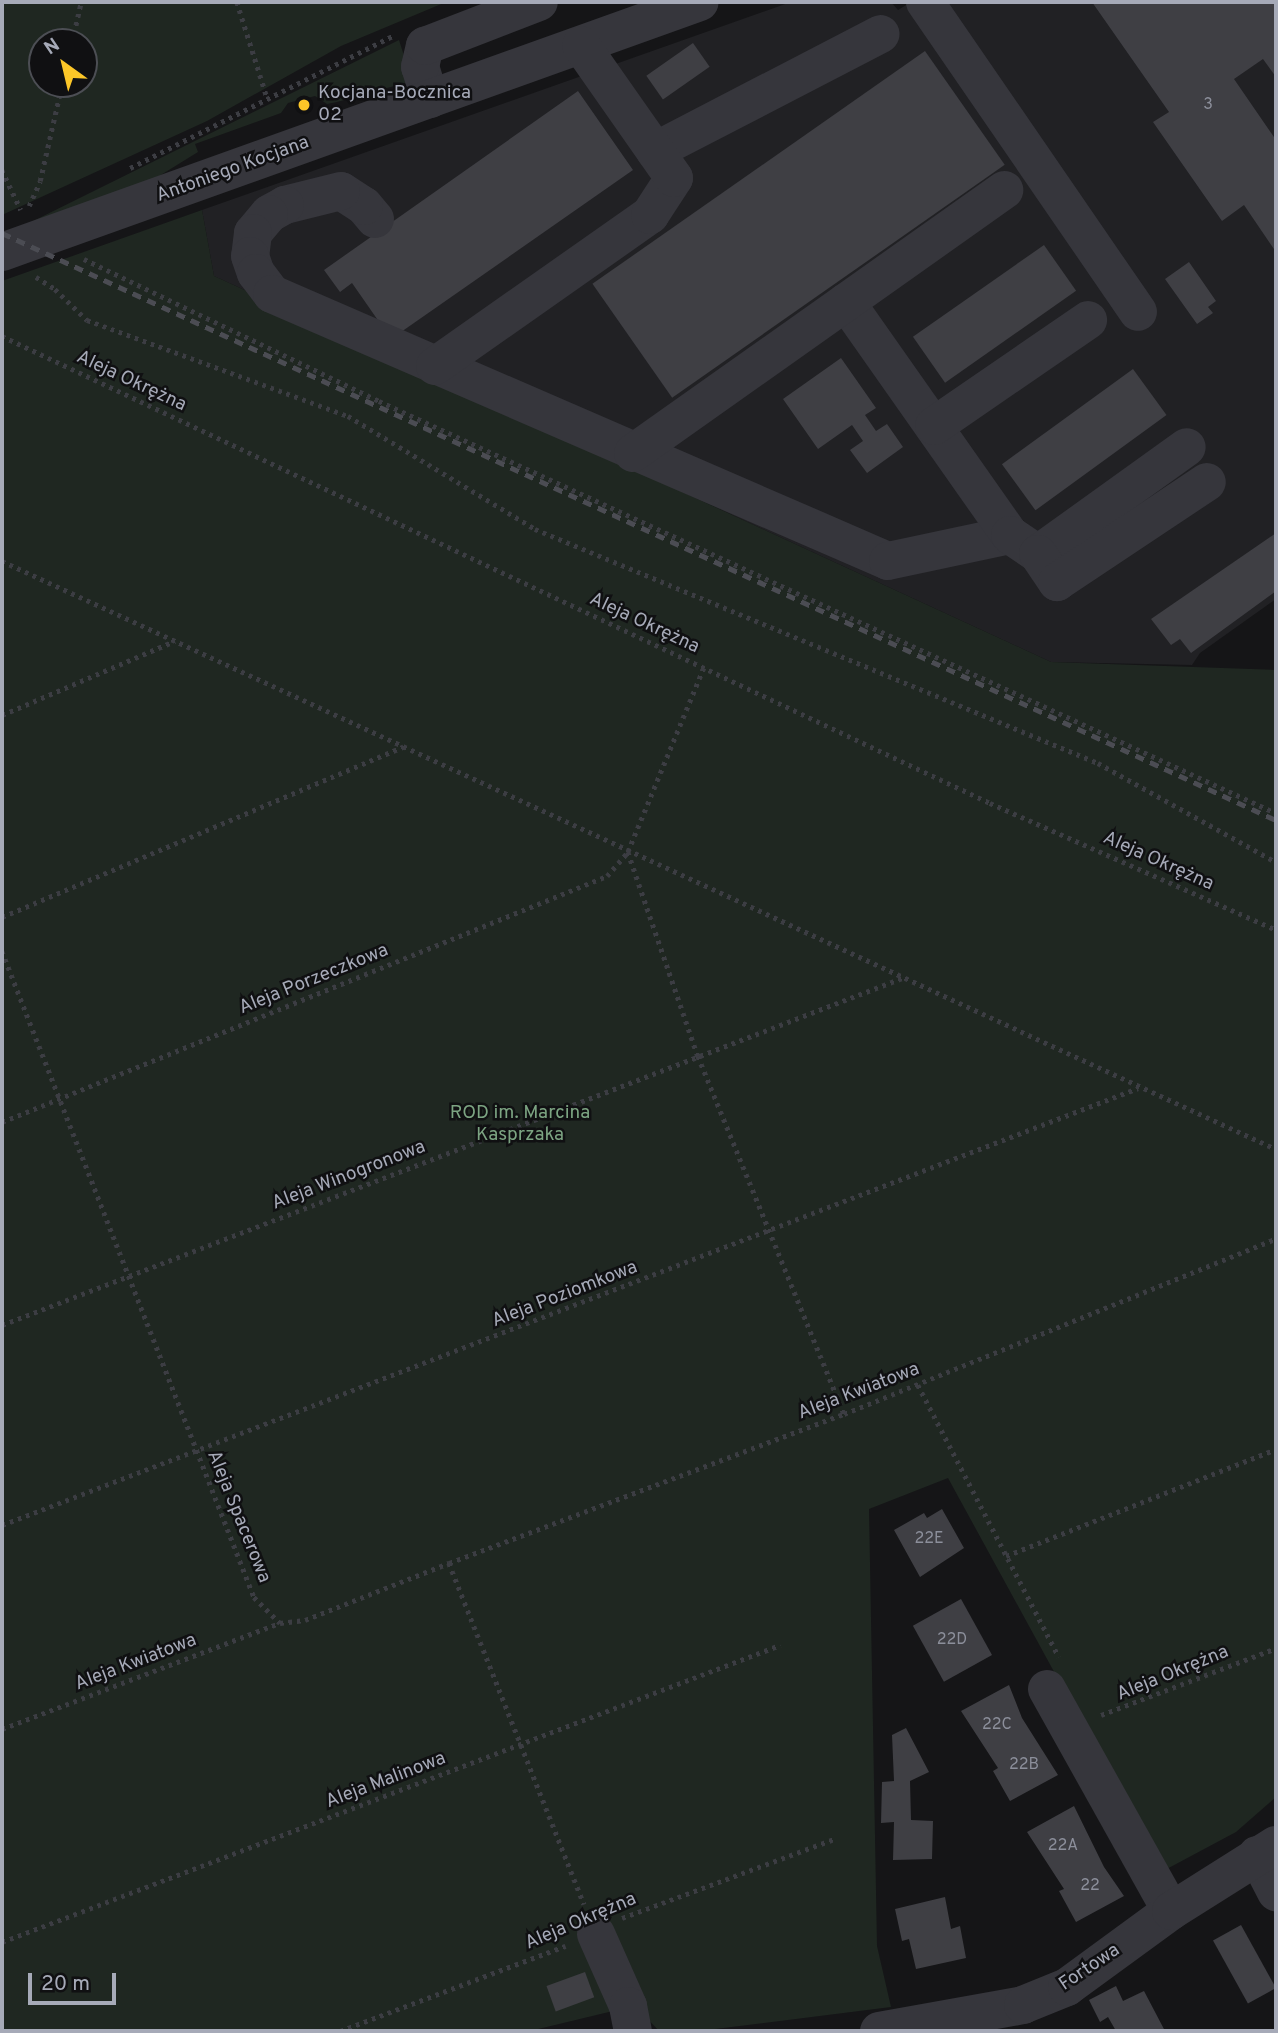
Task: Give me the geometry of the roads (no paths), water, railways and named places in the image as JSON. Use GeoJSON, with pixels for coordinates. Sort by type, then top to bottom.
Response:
{"type":"FeatureCollection","features":[{"type":"Feature","properties":{"kind":"street"},"geometry":{"type":"LineString","coordinates":[[430,99],[419,67],[425,46],[539,2]]}},
{"type":"Feature","properties":{"kind":"street","name":"Antoniego Kocjana"},"geometry":{"type":"LineString","coordinates":[[2,252],[700,2]]}},
{"type":"Feature","properties":{"kind":"street"},"geometry":{"type":"LineString","coordinates":[[925,2],[1138,312]]}},
{"type":"Feature","properties":{"kind":"street"},"geometry":{"type":"LineString","coordinates":[[655,151],[881,34]]}},
{"type":"Feature","properties":{"kind":"street"},"geometry":{"type":"LineString","coordinates":[[435,366],[650,215],[674,178],[581,45]]}},
{"type":"Feature","properties":{"kind":"street"},"geometry":{"type":"LineString","coordinates":[[633,453],[1004,190]]}},
{"type":"Feature","properties":{"kind":"street"},"geometry":{"type":"LineString","coordinates":[[375,219],[364,206],[341,191],[285,205],[269,214],[253,233],[250,256],[256,273],[272,294],[633,453],[888,561],[1024,545],[1187,447]]}},
{"type":"Feature","properties":{"kind":"street"},"geometry":{"type":"LineString","coordinates":[[846,302],[934,426],[1024,545],[1057,582],[1207,482]]}},
{"type":"Feature","properties":{"kind":"street"},"geometry":{"type":"LineString","coordinates":[[934,426],[1088,320]]}},
{"type":"Feature","properties":{"kind":"street"},"geometry":{"type":"LineString","coordinates":[[1055,1676],[1171,1911]]}},
{"type":"Feature","properties":{"kind":"street"},"geometry":{"type":"LineString","coordinates":[[1266,1850],[1276,1892]]}},
{"type":"Feature","properties":{"kind":"street","name":"Fortowa"},"geometry":{"type":"LineString","coordinates":[[878,2031],[1021,2018],[1171,1911],[1266,1850]]}},
{"type":"Feature","properties":{"kind":"street"},"geometry":{"type":"LineString","coordinates":[[596,1934],[628,2006],[633,2031]]}},
{"type":"Feature","properties":{"kind":"railway"},"geometry":{"type":"LineString","coordinates":[[2,233],[1276,820]]}},
{"type":"Feature","properties":{"kind":"place","name":"Kocjana-Bocznica 02"},"geometry":{"type":"Point","coordinates":[304,105]}},
{"type":"Feature","properties":{"kind":"park label","name":"ROD im. Marcina Kasprzaka"},"geometry":{"type":"Point","coordinates":[520,1125]}}]}
